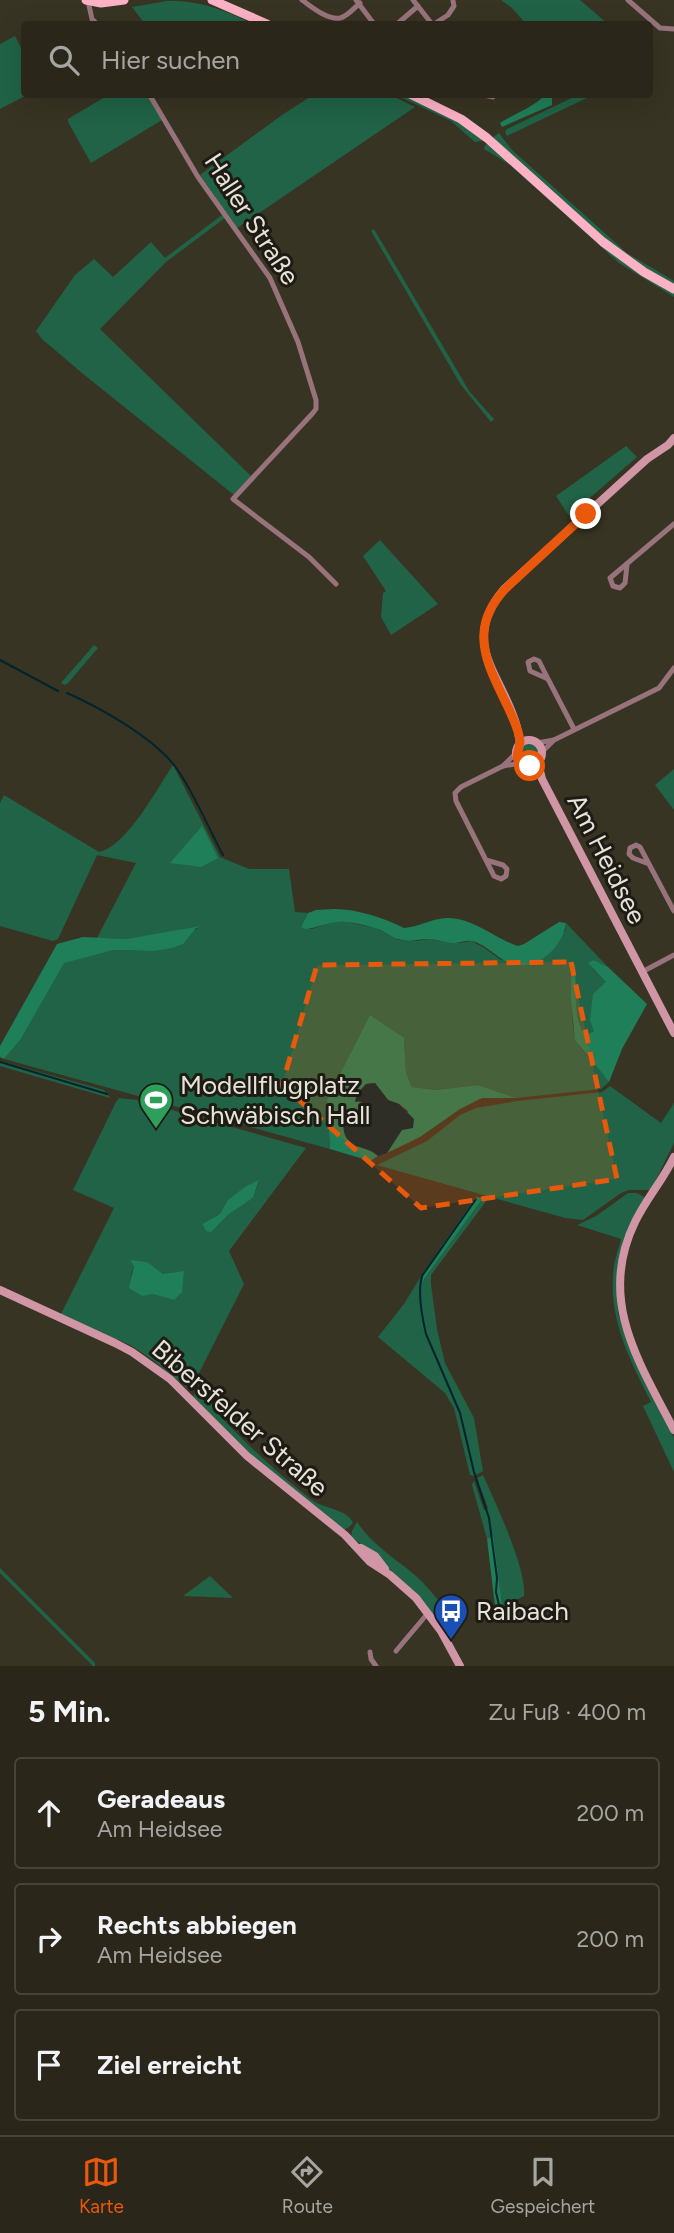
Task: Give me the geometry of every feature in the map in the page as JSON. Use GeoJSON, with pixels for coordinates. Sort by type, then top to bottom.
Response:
{"type":"FeatureCollection","features":[{"type":"Feature","properties":{"kind":"main road"},"geometry":{"type":"LineString","coordinates":[[87,0],[101,3],[124,0]]}},
{"type":"Feature","properties":{"kind":"main road"},"geometry":{"type":"LineString","coordinates":[[212,0],[260,21]]}},
{"type":"Feature","properties":{"kind":"main road"},"geometry":{"type":"LineString","coordinates":[[418,98],[461,119],[487,138],[603,242],[644,272],[674,289]]}},
{"type":"Feature","properties":{"kind":"main road"},"geometry":{"type":"LineString","coordinates":[[524,742],[486,655],[484,632],[494,603],[505,589],[646,459],[672,442]]}},
{"type":"Feature","properties":{"kind":"main road"},"geometry":{"type":"LineString","coordinates":[[524,742],[537,743],[542,752],[530,764],[517,759],[516,752],[524,742]]}},
{"type":"Feature","properties":{"kind":"main road","name":"Am Heidsee"},"geometry":{"type":"LineString","coordinates":[[530,764],[542,779],[674,1033]]}},
{"type":"Feature","properties":{"kind":"main road"},"geometry":{"type":"LineString","coordinates":[[674,1157],[630,1232],[623,1254],[620,1284],[622,1312],[630,1342],[674,1430]]}},
{"type":"Feature","properties":{"kind":"main road","name":"Bibersfelder Straße"},"geometry":{"type":"LineString","coordinates":[[0,1290],[115,1343],[161,1373],[191,1398],[247,1456],[355,1544],[375,1556],[441,1630],[457,1665]]}},
{"type":"Feature","properties":{"kind":"street"},"geometry":{"type":"LineString","coordinates":[[87,0],[94,21]]}},
{"type":"Feature","properties":{"kind":"street"},"geometry":{"type":"LineString","coordinates":[[302,0],[318,11],[339,18],[358,1],[372,21]]}},
{"type":"Feature","properties":{"kind":"street"},"geometry":{"type":"LineString","coordinates":[[413,0],[430,21]]}},
{"type":"Feature","properties":{"kind":"street"},"geometry":{"type":"LineString","coordinates":[[628,0],[652,21]]}},
{"type":"Feature","properties":{"kind":"street"},"geometry":{"type":"LineString","coordinates":[[438,21],[454,6],[453,1]]}},
{"type":"Feature","properties":{"kind":"street"},"geometry":{"type":"LineString","coordinates":[[400,21],[418,6]]}},
{"type":"Feature","properties":{"kind":"street"},"geometry":{"type":"LineString","coordinates":[[653,22],[660,28],[674,29]]}},
{"type":"Feature","properties":{"kind":"street","name":"Haller Straße"},"geometry":{"type":"LineString","coordinates":[[151,98],[198,177],[270,278],[298,342],[316,400],[316,409],[312,414],[233,499],[309,557],[336,584]]}},
{"type":"Feature","properties":{"kind":"street"},"geometry":{"type":"LineString","coordinates":[[627,565],[674,524]]}},
{"type":"Feature","properties":{"kind":"street"},"geometry":{"type":"LineString","coordinates":[[542,752],[554,740],[574,729],[659,688],[674,668]]}},
{"type":"Feature","properties":{"kind":"street"},"geometry":{"type":"LineString","coordinates":[[548,679],[574,729]]}},
{"type":"Feature","properties":{"kind":"street"},"geometry":{"type":"LineString","coordinates":[[537,743],[554,740]]}},
{"type":"Feature","properties":{"kind":"street"},"geometry":{"type":"LineString","coordinates":[[486,860],[456,801],[455,793],[461,787],[503,766],[516,752]]}},
{"type":"Feature","properties":{"kind":"street"},"geometry":{"type":"LineString","coordinates":[[503,766],[530,764]]}},
{"type":"Feature","properties":{"kind":"street"},"geometry":{"type":"LineString","coordinates":[[649,864],[674,911]]}},
{"type":"Feature","properties":{"kind":"street"},"geometry":{"type":"LineString","coordinates":[[642,972],[674,955]]}},
{"type":"Feature","properties":{"kind":"street"},"geometry":{"type":"LineString","coordinates":[[396,1651],[428,1613]]}},
{"type":"Feature","properties":{"kind":"street"},"geometry":{"type":"LineString","coordinates":[[370,1652],[376,1666]]}},
{"type":"Feature","properties":{"kind":"highlighted area"},"geometry":{"type":"Polygon","coordinates":[[[571,962],[617,1179],[421,1208],[282,1085],[317,965],[571,962]]]}},
{"type":"Feature","properties":{"kind":"green space"},"geometry":{"type":"Polygon","coordinates":[[[501,0],[580,0],[604,21],[523,21],[501,0]]]}},
{"type":"Feature","properties":{"kind":"green space"},"geometry":{"type":"Polygon","coordinates":[[[167,1],[191,2],[246,21],[143,21],[132,7],[167,1]]]}},
{"type":"Feature","properties":{"kind":"green space"},"geometry":{"type":"Polygon","coordinates":[[[15,36],[21,48],[21,98],[0,109],[0,44],[15,36]]]}},
{"type":"Feature","properties":{"kind":"green space"},"geometry":{"type":"Polygon","coordinates":[[[103,98],[149,98],[162,120],[91,163],[68,119],[103,98]]]}},
{"type":"Feature","properties":{"kind":"green space"},"geometry":{"type":"Polygon","coordinates":[[[308,98],[396,98],[415,107],[237,228],[200,175],[308,98]]]}},
{"type":"Feature","properties":{"kind":"green space"},"geometry":{"type":"Polygon","coordinates":[[[402,98],[409,98],[454,119],[481,136],[482,141],[475,142],[451,121],[402,98]]]}},
{"type":"Feature","properties":{"kind":"green space"},"geometry":{"type":"Polygon","coordinates":[[[552,98],[552,105],[502,127],[500,123],[540,99],[552,98]]]}},
{"type":"Feature","properties":{"kind":"green space"},"geometry":{"type":"Polygon","coordinates":[[[572,98],[587,98],[507,136],[507,129],[572,98]]]}},
{"type":"Feature","properties":{"kind":"green space"},"geometry":{"type":"Polygon","coordinates":[[[499,133],[512,150],[627,253],[674,281],[674,285],[622,253],[492,138],[499,133]]]}},
{"type":"Feature","properties":{"kind":"green space"},"geometry":{"type":"Polygon","coordinates":[[[488,144],[589,233],[674,293],[674,297],[619,263],[509,164],[484,149],[488,144]]]}},
{"type":"Feature","properties":{"kind":"green space"},"geometry":{"type":"Polygon","coordinates":[[[222,215],[225,218],[166,262],[100,329],[251,476],[234,495],[82,373],[36,331],[75,275],[94,259],[113,277],[151,242],[165,258],[222,215]]]}},
{"type":"Feature","properties":{"kind":"green space"},"geometry":{"type":"Polygon","coordinates":[[[374,229],[469,391],[494,419],[491,422],[461,385],[371,231],[374,229]]]}},
{"type":"Feature","properties":{"kind":"green space"},"geometry":{"type":"Polygon","coordinates":[[[626,446],[637,457],[569,516],[556,496],[626,446]]]}},
{"type":"Feature","properties":{"kind":"green space"},"geometry":{"type":"Polygon","coordinates":[[[380,540],[438,604],[391,635],[381,617],[383,593],[386,591],[363,556],[380,540]]]}},
{"type":"Feature","properties":{"kind":"green space"},"geometry":{"type":"Polygon","coordinates":[[[94,645],[98,648],[68,683],[61,683],[94,645]]]}},
{"type":"Feature","properties":{"kind":"green space"},"geometry":{"type":"Polygon","coordinates":[[[525,744],[533,744],[538,753],[536,760],[525,762],[520,757],[520,749],[525,744]]]}},
{"type":"Feature","properties":{"kind":"green space"},"geometry":{"type":"Polygon","coordinates":[[[173,765],[220,857],[249,869],[289,869],[295,912],[308,913],[301,927],[312,929],[335,921],[376,928],[399,940],[429,939],[459,943],[471,941],[501,960],[565,931],[566,923],[608,967],[594,960],[593,969],[607,982],[594,1031],[586,1035],[577,1021],[575,965],[572,1004],[577,1042],[609,1082],[601,1089],[516,1098],[478,1085],[436,1090],[412,1087],[406,1072],[404,1038],[327,1100],[330,1149],[4,1059],[21,1039],[64,962],[114,950],[153,951],[198,928],[126,939],[97,938],[136,863],[97,855],[58,939],[53,941],[0,926],[0,803],[4,795],[99,852],[120,840],[130,829],[173,765]]]}},
{"type":"Feature","properties":{"kind":"green space"},"geometry":{"type":"Polygon","coordinates":[[[674,769],[674,810],[655,785],[674,769]]]}},
{"type":"Feature","properties":{"kind":"green space"},"geometry":{"type":"Polygon","coordinates":[[[202,826],[218,858],[201,867],[170,863],[202,826]]]}},
{"type":"Feature","properties":{"kind":"green space"},"geometry":{"type":"Polygon","coordinates":[[[335,909],[370,915],[404,928],[440,919],[456,919],[474,924],[518,946],[559,922],[566,923],[561,939],[550,953],[527,965],[518,965],[505,961],[482,945],[471,941],[455,943],[432,939],[402,940],[378,929],[346,922],[305,929],[301,927],[308,913],[335,909]]]}},
{"type":"Feature","properties":{"kind":"green space"},"geometry":{"type":"Polygon","coordinates":[[[201,926],[196,928],[183,944],[172,948],[153,951],[114,950],[64,963],[21,1039],[4,1059],[0,1057],[0,1046],[57,944],[83,937],[126,939],[201,926]]]}},
{"type":"Feature","properties":{"kind":"green space"},"geometry":{"type":"Polygon","coordinates":[[[594,960],[608,967],[647,1004],[622,1049],[609,1082],[575,1040],[571,978],[575,963],[578,1021],[586,1035],[594,1031],[590,1020],[593,994],[606,982],[588,963],[594,960]]]}},
{"type":"Feature","properties":{"kind":"green space"},"geometry":{"type":"Polygon","coordinates":[[[370,1015],[404,1038],[406,1072],[412,1087],[436,1090],[478,1085],[516,1098],[482,1098],[460,1109],[420,1137],[387,1153],[402,1129],[408,1111],[388,1100],[375,1083],[366,1084],[357,1094],[355,1101],[363,1103],[364,1111],[359,1120],[354,1117],[355,1146],[370,1149],[378,1156],[370,1161],[330,1149],[327,1100],[370,1015]]]}},
{"type":"Feature","properties":{"kind":"green space"},"geometry":{"type":"Polygon","coordinates":[[[0,1061],[104,1090],[110,1098],[0,1066],[0,1061]]]}},
{"type":"Feature","properties":{"kind":"green space"},"geometry":{"type":"Polygon","coordinates":[[[610,1086],[661,1123],[674,1103],[674,1143],[651,1190],[629,1190],[621,1193],[583,1220],[565,1218],[377,1165],[427,1141],[460,1115],[476,1108],[602,1092],[610,1086]]]}},
{"type":"Feature","properties":{"kind":"green space"},"geometry":{"type":"Polygon","coordinates":[[[119,1098],[137,1100],[306,1148],[229,1251],[244,1284],[192,1387],[188,1389],[132,1346],[61,1314],[114,1208],[73,1190],[119,1098]],[[259,1181],[246,1186],[220,1214],[202,1224],[206,1231],[211,1231],[253,1198],[259,1181]],[[147,1263],[134,1266],[131,1275],[152,1294],[174,1300],[163,1274],[147,1263]]]}},
{"type":"Feature","properties":{"kind":"green space"},"geometry":{"type":"Polygon","coordinates":[[[259,1180],[253,1198],[228,1215],[211,1232],[206,1231],[202,1224],[220,1214],[228,1200],[246,1186],[259,1180]]]}},
{"type":"Feature","properties":{"kind":"green space"},"geometry":{"type":"Polygon","coordinates":[[[628,1193],[637,1193],[646,1198],[635,1213],[623,1241],[617,1271],[618,1313],[628,1345],[674,1438],[674,1472],[643,1406],[651,1402],[629,1357],[618,1326],[613,1277],[621,1239],[577,1225],[596,1216],[628,1193]]]}},
{"type":"Feature","properties":{"kind":"green space"},"geometry":{"type":"Polygon","coordinates":[[[476,1197],[483,1198],[423,1281],[423,1273],[476,1197]]]}},
{"type":"Feature","properties":{"kind":"green space"},"geometry":{"type":"Polygon","coordinates":[[[483,1198],[487,1200],[431,1275],[437,1329],[445,1363],[474,1418],[483,1471],[474,1476],[470,1475],[454,1408],[445,1393],[378,1337],[404,1304],[423,1273],[424,1280],[483,1198]]]}},
{"type":"Feature","properties":{"kind":"green space"},"geometry":{"type":"Polygon","coordinates":[[[130,1260],[147,1262],[163,1274],[184,1271],[182,1292],[174,1300],[152,1294],[142,1296],[129,1288],[134,1266],[130,1260]]]}},
{"type":"Feature","properties":{"kind":"green space"},"geometry":{"type":"Polygon","coordinates":[[[200,1387],[221,1417],[276,1470],[312,1500],[341,1512],[353,1523],[343,1530],[268,1472],[193,1397],[200,1387]]]}},
{"type":"Feature","properties":{"kind":"green space"},"geometry":{"type":"Polygon","coordinates":[[[483,1475],[509,1536],[524,1584],[524,1596],[499,1609],[495,1606],[502,1604],[492,1536],[487,1539],[472,1485],[474,1481],[484,1510],[488,1508],[477,1478],[483,1475]]]}},
{"type":"Feature","properties":{"kind":"green space"},"geometry":{"type":"Polygon","coordinates":[[[357,1522],[375,1543],[423,1583],[458,1625],[445,1632],[377,1555],[351,1537],[357,1522]]]}},
{"type":"Feature","properties":{"kind":"green space"},"geometry":{"type":"Polygon","coordinates":[[[493,1536],[502,1604],[495,1606],[487,1539],[493,1536]]]}},
{"type":"Feature","properties":{"kind":"green space"},"geometry":{"type":"Polygon","coordinates":[[[0,1568],[95,1663],[95,1666],[0,1573],[0,1568]]]}},
{"type":"Feature","properties":{"kind":"green space"},"geometry":{"type":"Polygon","coordinates":[[[210,1576],[233,1598],[183,1596],[210,1576]]]}},
{"type":"Feature","properties":{"kind":"water"},"geometry":{"type":"Polygon","coordinates":[[[375,1083],[388,1100],[399,1104],[414,1119],[413,1128],[402,1130],[387,1153],[378,1156],[348,1140],[344,1127],[346,1111],[351,1110],[359,1120],[364,1111],[363,1103],[355,1102],[357,1094],[366,1084],[375,1083]]]}},
{"type":"Feature","properties":{"kind":"waterway"},"geometry":{"type":"LineString","coordinates":[[0,660],[58,691]]}},
{"type":"Feature","properties":{"kind":"waterway"},"geometry":{"type":"LineString","coordinates":[[67,693],[127,725],[168,758],[190,789],[223,855]]}},
{"type":"Feature","properties":{"kind":"waterway"},"geometry":{"type":"LineString","coordinates":[[0,1062],[107,1094]]}},
{"type":"Feature","properties":{"kind":"waterway"},"geometry":{"type":"LineString","coordinates":[[476,1199],[422,1276],[420,1297],[426,1334],[460,1413],[474,1472],[489,1518],[499,1605]]}},
{"type":"Feature","properties":{"kind":"place","name":"Modellflugplatz Schwäbisch Hall"},"geometry":{"type":"Point","coordinates":[156,1130]}},
{"type":"Feature","properties":{"kind":"place","name":"Raibach"},"geometry":{"type":"Point","coordinates":[451,1641]}},
{"type":"Feature","properties":{"kind":"route"},"geometry":{"type":"LineString","coordinates":[[530,766],[517,759],[516,752],[520,743],[517,726],[490,668],[484,643],[485,625],[494,603],[505,589],[586,514]]}}]}
